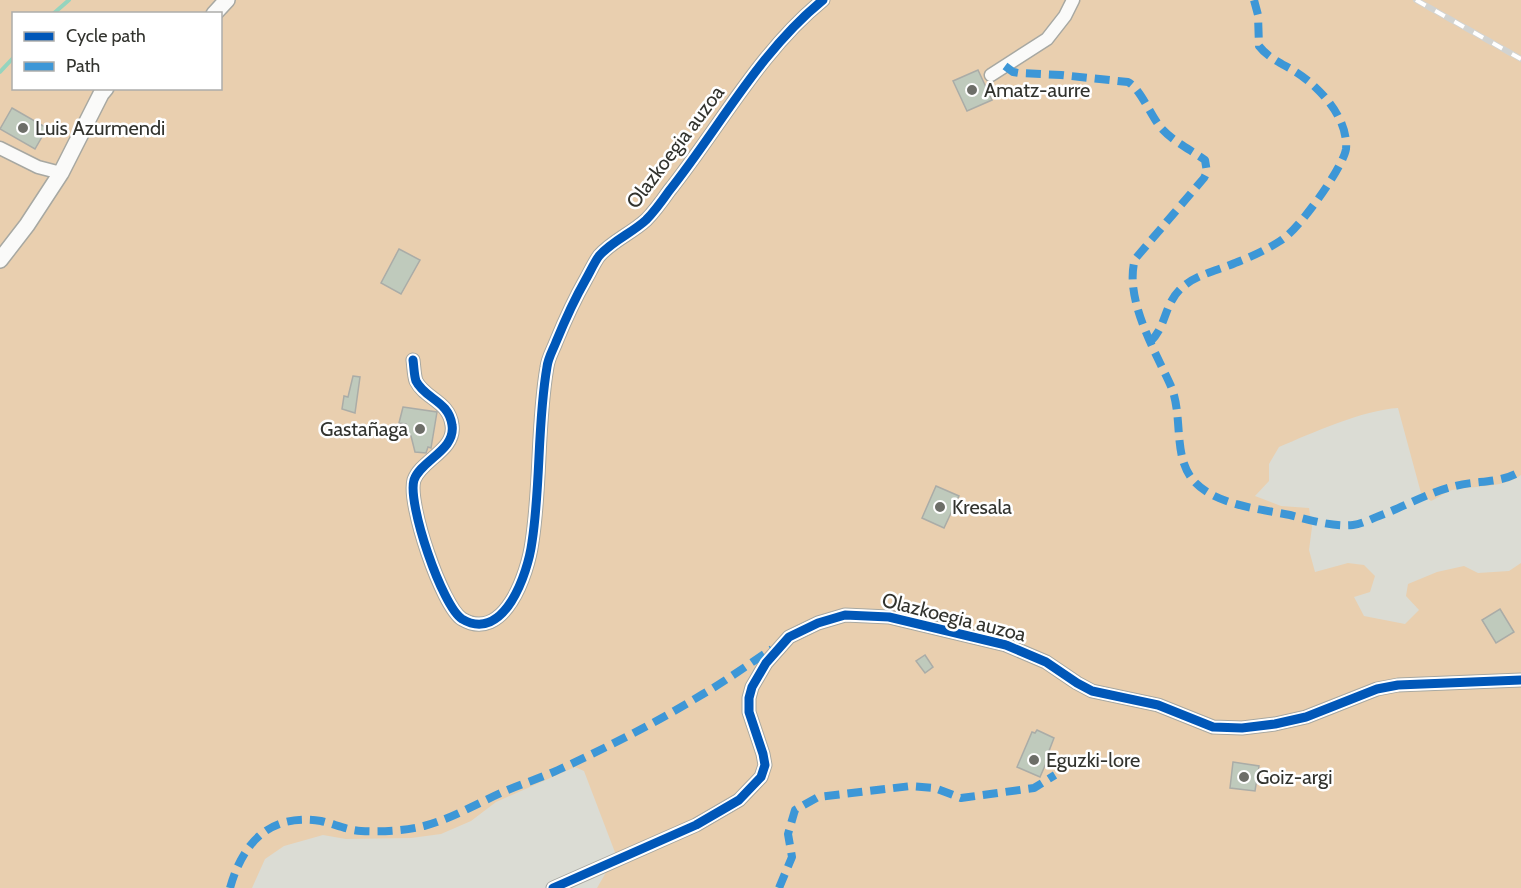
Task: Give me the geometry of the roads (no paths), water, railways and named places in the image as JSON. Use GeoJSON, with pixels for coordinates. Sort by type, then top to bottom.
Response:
{"type":"FeatureCollection","features":[{"type":"Feature","properties":{"kind":"street"},"geometry":{"type":"LineString","coordinates":[[216,12],[227,0]]}},
{"type":"Feature","properties":{"kind":"street","name":"Olazkoegia auzoa"},"geometry":{"type":"LineString","coordinates":[[413,360],[415,379],[425,393],[441,402],[453,426],[443,449],[419,470],[413,483],[416,516],[432,565],[455,613],[463,619],[489,623],[500,617],[512,599],[525,569],[532,544],[547,364],[569,309],[600,256],[645,220],[671,189],[742,89],[767,58],[805,14],[823,0]]}},
{"type":"Feature","properties":{"kind":"street"},"geometry":{"type":"LineString","coordinates":[[991,75],[1047,39],[1065,16],[1072,0]]}},
{"type":"Feature","properties":{"kind":"street"},"geometry":{"type":"LineString","coordinates":[[0,260],[27,225],[61,173],[104,90]]}},
{"type":"Feature","properties":{"kind":"street"},"geometry":{"type":"LineString","coordinates":[[0,148],[38,167],[61,173]]}},
{"type":"Feature","properties":{"kind":"street","name":"Olazkoegia auzoa"},"geometry":{"type":"LineString","coordinates":[[553,888],[696,825],[739,800],[761,777],[765,765],[749,712],[752,687],[766,663],[789,637],[810,626],[845,615],[889,616],[1006,645],[1046,662],[1092,691],[1158,705],[1213,727],[1242,728],[1306,717],[1377,689],[1398,685],[1521,680]]}},
{"type":"Feature","properties":{"kind":"waterway"},"geometry":{"type":"LineString","coordinates":[[55,12],[69,0]]}},
{"type":"Feature","properties":{"kind":"waterway"},"geometry":{"type":"LineString","coordinates":[[0,72],[12,59]]}},
{"type":"Feature","properties":{"kind":"railway"},"geometry":{"type":"LineString","coordinates":[[1416,0],[1521,59]]}},
{"type":"Feature","properties":{"kind":"place","name":"Amatz-aurre"},"geometry":{"type":"Point","coordinates":[972,90]}},
{"type":"Feature","properties":{"kind":"place","name":"Luis Azurmendi"},"geometry":{"type":"Point","coordinates":[23,128]}},
{"type":"Feature","properties":{"kind":"place","name":"Gastañaga"},"geometry":{"type":"Point","coordinates":[420,429]}},
{"type":"Feature","properties":{"kind":"place","name":"Kresala"},"geometry":{"type":"Point","coordinates":[940,507]}},
{"type":"Feature","properties":{"kind":"place","name":"Eguzki-lore"},"geometry":{"type":"Point","coordinates":[1034,760]}},
{"type":"Feature","properties":{"kind":"place","name":"Goiz-argi"},"geometry":{"type":"Point","coordinates":[1244,777]}}]}
